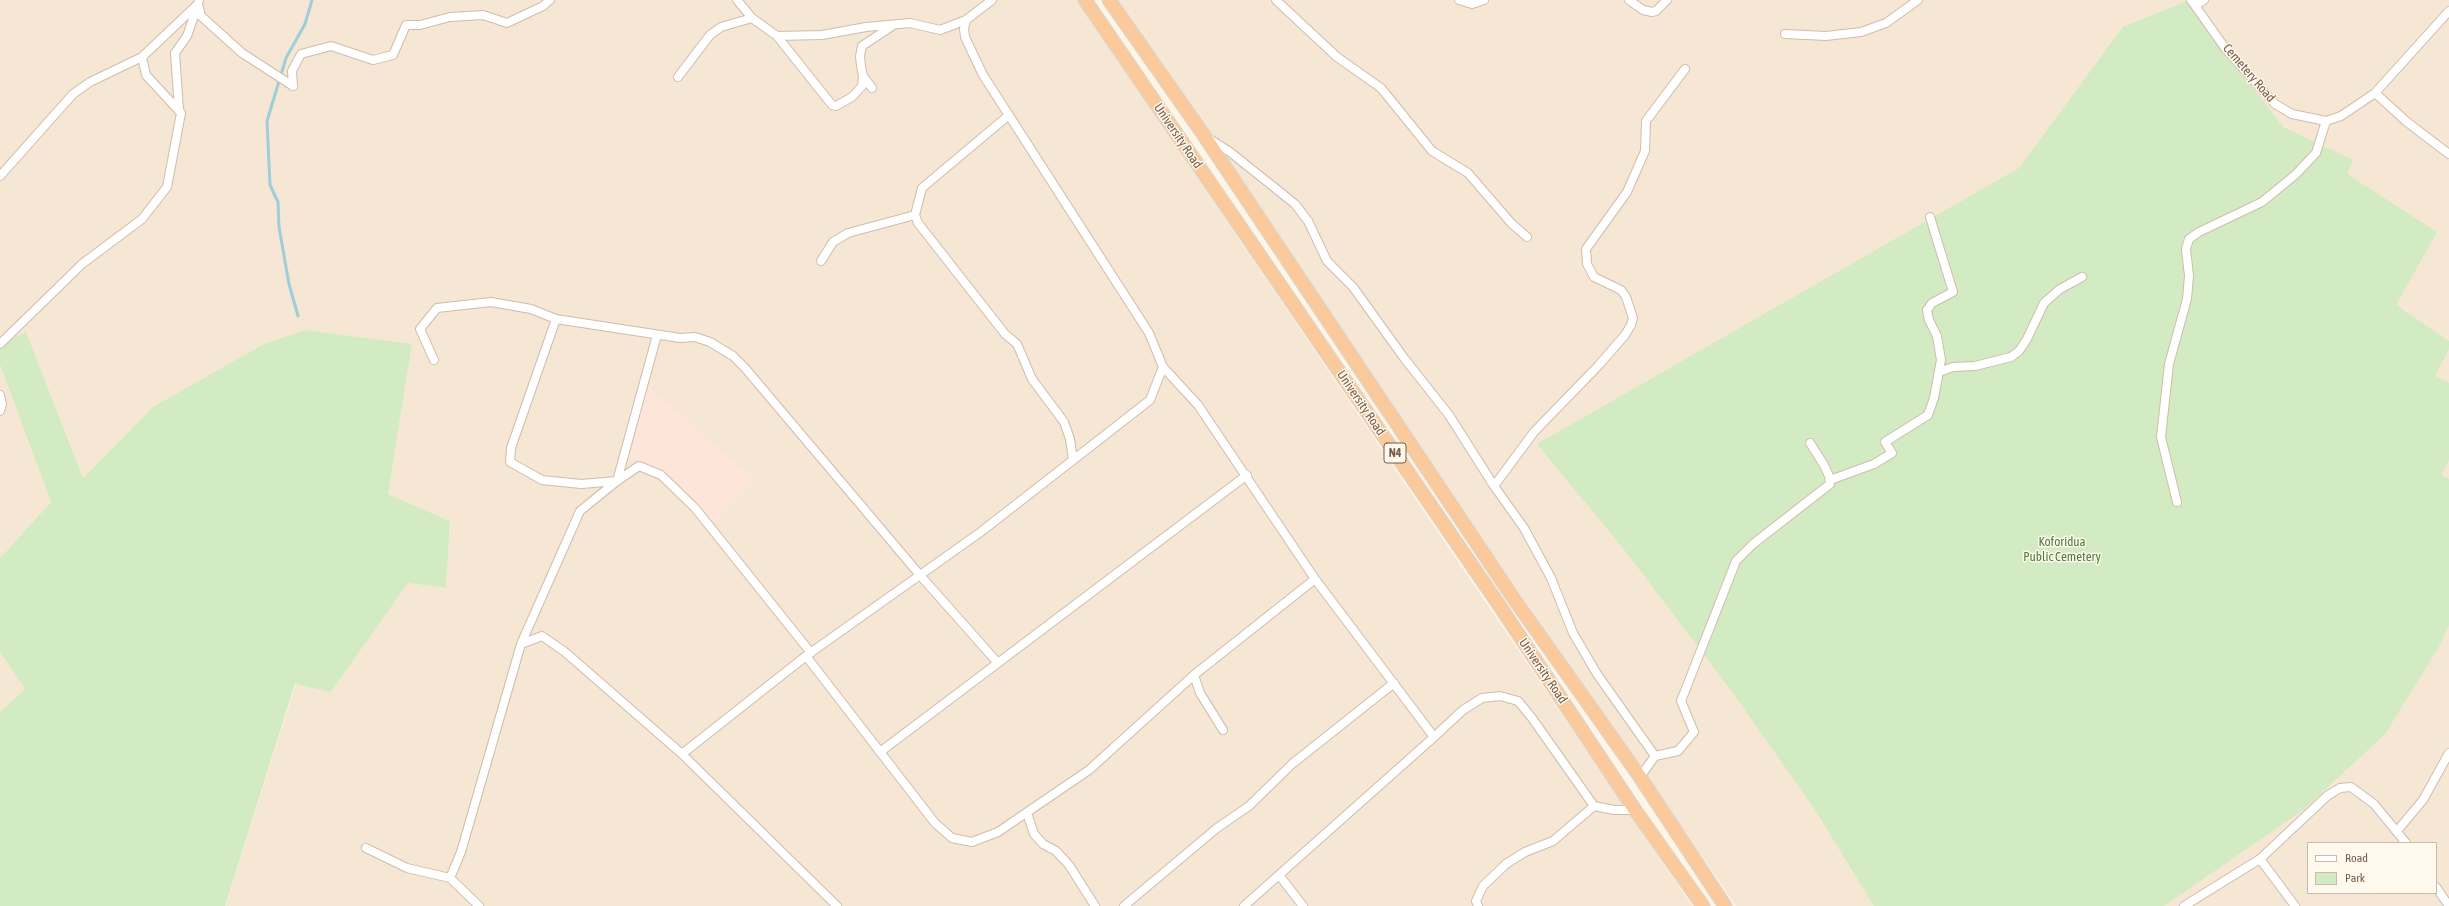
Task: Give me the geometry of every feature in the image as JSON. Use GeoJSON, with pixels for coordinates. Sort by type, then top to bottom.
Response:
{"type":"FeatureCollection","features":[{"type":"Feature","properties":{"kind":"highway","name":"University Road"},"geometry":{"type":"LineString","coordinates":[[1085,0],[1494,599],[1635,810],[1703,906]]}},
{"type":"Feature","properties":{"kind":"highway","name":"University Road"},"geometry":{"type":"LineString","coordinates":[[1115,2],[1514,599],[1640,777],[1725,906]]}},
{"type":"Feature","properties":{"kind":"street"},"geometry":{"type":"LineString","coordinates":[[199,2],[201,16],[242,52],[293,86],[292,71],[301,54],[331,46],[373,60],[393,55],[406,25],[420,25],[450,17],[483,15],[507,23],[543,6],[550,0]]}},
{"type":"Feature","properties":{"kind":"street"},"geometry":{"type":"LineString","coordinates":[[737,0],[752,18],[777,36],[832,104],[836,106],[852,97],[862,86],[863,76],[860,56],[866,26]]}},
{"type":"Feature","properties":{"kind":"street"},"geometry":{"type":"LineString","coordinates":[[777,36],[822,35],[866,26],[910,23],[940,30],[966,20],[992,0]]}},
{"type":"Feature","properties":{"kind":"street"},"geometry":{"type":"LineString","coordinates":[[1276,0],[1337,57],[1381,88],[1432,151],[1468,173],[1511,223],[1527,237]]}},
{"type":"Feature","properties":{"kind":"street"},"geometry":{"type":"LineString","coordinates":[[1458,0],[1472,4],[1484,0]]}},
{"type":"Feature","properties":{"kind":"street"},"geometry":{"type":"LineString","coordinates":[[1629,0],[1643,10],[1652,12],[1656,11],[1667,0]]}},
{"type":"Feature","properties":{"kind":"street"},"geometry":{"type":"LineString","coordinates":[[1785,34],[1826,36],[1861,32],[1886,23],[1909,9],[1918,0]]}},
{"type":"Feature","properties":{"kind":"street"},"geometry":{"type":"LineString","coordinates":[[2193,3],[2204,0]]}},
{"type":"Feature","properties":{"kind":"street"},"geometry":{"type":"LineString","coordinates":[[0,176],[73,94],[86,84],[142,57],[199,2]]}},
{"type":"Feature","properties":{"kind":"street"},"geometry":{"type":"LineString","coordinates":[[0,344],[82,264],[142,219],[167,187],[181,112],[179,110],[175,52],[187,36],[199,2]]}},
{"type":"Feature","properties":{"kind":"street","name":"Cemetery Road"},"geometry":{"type":"LineString","coordinates":[[2193,3],[2226,48],[2275,104],[2292,114],[2326,121]]}},
{"type":"Feature","properties":{"kind":"street"},"geometry":{"type":"LineString","coordinates":[[2177,502],[2161,437],[2169,364],[2187,299],[2189,276],[2186,249],[2189,239],[2198,232],[2262,202],[2295,175],[2316,153],[2326,121],[2341,116],[2375,93],[2449,12]]}},
{"type":"Feature","properties":{"kind":"street"},"geometry":{"type":"LineString","coordinates":[[678,77],[710,35],[721,27],[752,18]]}},
{"type":"Feature","properties":{"kind":"street"},"geometry":{"type":"LineString","coordinates":[[966,20],[965,37],[983,76],[1149,332],[1163,368],[1198,405],[1247,475],[1316,579],[1394,683],[1409,706],[1434,737]]}},
{"type":"Feature","properties":{"kind":"street"},"geometry":{"type":"LineString","coordinates":[[862,46],[894,24]]}},
{"type":"Feature","properties":{"kind":"street"},"geometry":{"type":"LineString","coordinates":[[142,57],[146,75],[179,110]]}},
{"type":"Feature","properties":{"kind":"street"},"geometry":{"type":"LineString","coordinates":[[1494,486],[1534,432],[1598,366],[1625,335],[1631,325],[1633,318],[1626,297],[1620,290],[1594,277],[1587,264],[1586,249],[1627,192],[1644,151],[1646,121],[1685,69]]}},
{"type":"Feature","properties":{"kind":"street"},"geometry":{"type":"LineString","coordinates":[[863,76],[872,88]]}},
{"type":"Feature","properties":{"kind":"street"},"geometry":{"type":"LineString","coordinates":[[2375,93],[2407,122],[2449,154]]}},
{"type":"Feature","properties":{"kind":"street"},"geometry":{"type":"LineString","coordinates":[[1009,116],[922,188],[915,215],[918,223],[1005,334],[1017,344],[1032,379],[1064,422],[1070,439],[1073,460]]}},
{"type":"Feature","properties":{"kind":"street"},"geometry":{"type":"LineString","coordinates":[[1202,134],[1230,152],[1295,204],[1308,221],[1327,261],[1352,287],[1381,324],[1404,358],[1449,415],[1494,486],[1524,528],[1551,578],[1573,633],[1597,674],[1654,756]]}},
{"type":"Feature","properties":{"kind":"street"},"geometry":{"type":"LineString","coordinates":[[821,261],[833,242],[848,233],[915,215]]}},
{"type":"Feature","properties":{"kind":"street"},"geometry":{"type":"LineString","coordinates":[[1830,480],[1874,464],[1892,452],[1884,442],[1928,415],[1939,372],[1940,352],[1936,332],[1929,320],[1927,310],[1932,303],[1953,292],[1930,217]]}},
{"type":"Feature","properties":{"kind":"street"},"geometry":{"type":"LineString","coordinates":[[1939,372],[1953,367],[1975,366],[2011,357],[2019,351],[2028,339],[2044,303],[2060,289],[2082,277]]}},
{"type":"Feature","properties":{"kind":"street"},"geometry":{"type":"LineString","coordinates":[[434,360],[420,329],[438,308],[491,302],[531,309],[556,319],[680,338],[695,337],[710,342],[732,356],[745,368],[919,574],[997,662]]}},
{"type":"Feature","properties":{"kind":"street"},"geometry":{"type":"LineString","coordinates":[[556,319],[511,448],[510,462],[542,480],[581,484],[616,481]]}},
{"type":"Feature","properties":{"kind":"street"},"geometry":{"type":"LineString","coordinates":[[616,481],[657,335]]}},
{"type":"Feature","properties":{"kind":"street"},"geometry":{"type":"LineString","coordinates":[[682,754],[808,655],[919,574],[982,531],[1150,400],[1163,368]]}},
{"type":"Feature","properties":{"kind":"street"},"geometry":{"type":"LineString","coordinates":[[0,395],[2,404],[0,411]]}},
{"type":"Feature","properties":{"kind":"street"},"geometry":{"type":"LineString","coordinates":[[1640,777],[1654,756],[1678,751],[1694,732],[1681,701],[1736,562],[1753,544],[1830,484],[1830,480],[1824,465],[1810,443]]}},
{"type":"Feature","properties":{"kind":"street"},"geometry":{"type":"LineString","coordinates":[[450,878],[461,852],[522,644],[580,511],[616,481],[640,466],[661,476],[695,508],[936,824],[952,838],[972,842],[998,832],[1089,770],[1194,675],[1316,579]]}},
{"type":"Feature","properties":{"kind":"street"},"geometry":{"type":"LineString","coordinates":[[880,752],[997,662],[1247,475]]}},
{"type":"Feature","properties":{"kind":"street"},"geometry":{"type":"LineString","coordinates":[[522,644],[542,636],[565,652],[682,754],[837,906]]}},
{"type":"Feature","properties":{"kind":"street"},"geometry":{"type":"LineString","coordinates":[[1194,675],[1200,693],[1223,730]]}},
{"type":"Feature","properties":{"kind":"street"},"geometry":{"type":"LineString","coordinates":[[1124,906],[1217,828],[1249,806],[1292,764],[1394,683]]}},
{"type":"Feature","properties":{"kind":"street"},"geometry":{"type":"LineString","coordinates":[[1244,906],[1463,710],[1482,698],[1500,696],[1518,701],[1532,718],[1594,806],[1614,810],[1635,810]]}},
{"type":"Feature","properties":{"kind":"street"},"geometry":{"type":"LineString","coordinates":[[2397,831],[2423,800],[2449,753]]}},
{"type":"Feature","properties":{"kind":"street"},"geometry":{"type":"LineString","coordinates":[[2184,906],[2260,859],[2327,796],[2340,788],[2351,787],[2374,804],[2405,842]]}},
{"type":"Feature","properties":{"kind":"street"},"geometry":{"type":"LineString","coordinates":[[1478,906],[1476,900],[1483,886],[1506,864],[1525,852],[1553,841],[1594,806]]}},
{"type":"Feature","properties":{"kind":"street"},"geometry":{"type":"LineString","coordinates":[[1027,813],[1034,834],[1043,844],[1056,851],[1069,865],[1095,906]]}},
{"type":"Feature","properties":{"kind":"street"},"geometry":{"type":"LineString","coordinates":[[366,848],[407,868],[450,878],[478,906]]}},
{"type":"Feature","properties":{"kind":"street"},"geometry":{"type":"LineString","coordinates":[[2260,859],[2295,906]]}},
{"type":"Feature","properties":{"kind":"street"},"geometry":{"type":"LineString","coordinates":[[1278,874],[1303,906]]}},
{"type":"Feature","properties":{"kind":"street"},"geometry":{"type":"LineString","coordinates":[[2437,888],[2449,906]]}},
{"type":"Feature","properties":{"kind":"shaded area"},"geometry":{"type":"Polygon","coordinates":[[[0,0],[1078,0],[1692,906],[225,906],[296,684],[331,692],[408,583],[446,588],[450,521],[388,494],[412,344],[153,407],[83,478],[26,333],[0,345],[0,0]]]}},
{"type":"Feature","properties":{"kind":"shaded area"},"geometry":{"type":"Polygon","coordinates":[[[1117,0],[2449,0],[2449,906],[1736,906],[1435,471],[1117,0]]]}},
{"type":"Feature","properties":{"kind":"shaded area"},"geometry":{"type":"Polygon","coordinates":[[[0,365],[51,502],[0,558],[0,365]]]}},
{"type":"Feature","properties":{"kind":"shaded area"},"geometry":{"type":"Polygon","coordinates":[[[649,387],[756,480],[710,525],[681,496],[625,453],[649,387]]]}},
{"type":"Feature","properties":{"kind":"shaded area"},"geometry":{"type":"Polygon","coordinates":[[[0,652],[25,689],[0,712],[0,652]]]}},
{"type":"Feature","properties":{"kind":"green space","name":"Koforidua Public Cemetery"},"geometry":{"type":"Polygon","coordinates":[[[2187,1],[2283,127],[2353,160],[2347,174],[2437,232],[2396,305],[2449,341],[2449,349],[2435,376],[2449,383],[2449,460],[2441,475],[2449,479],[2449,625],[2440,645],[2385,734],[2303,810],[2164,906],[1874,906],[1814,808],[1730,689],[1623,548],[1537,444],[2019,168],[2123,27],[2187,1]]]}},
{"type":"Feature","properties":{"kind":"green space"},"geometry":{"type":"Polygon","coordinates":[[[305,330],[412,344],[388,494],[450,521],[446,588],[408,583],[331,692],[295,684],[225,906],[0,906],[0,712],[25,689],[0,652],[0,558],[51,502],[0,365],[0,345],[26,332],[83,478],[153,407],[264,344],[305,330]]]}},
{"type":"Feature","properties":{"kind":"waterway"},"geometry":{"type":"LineString","coordinates":[[298,316],[289,284],[279,227],[278,202],[270,185],[267,121],[286,58],[305,24],[312,0]]}}]}
